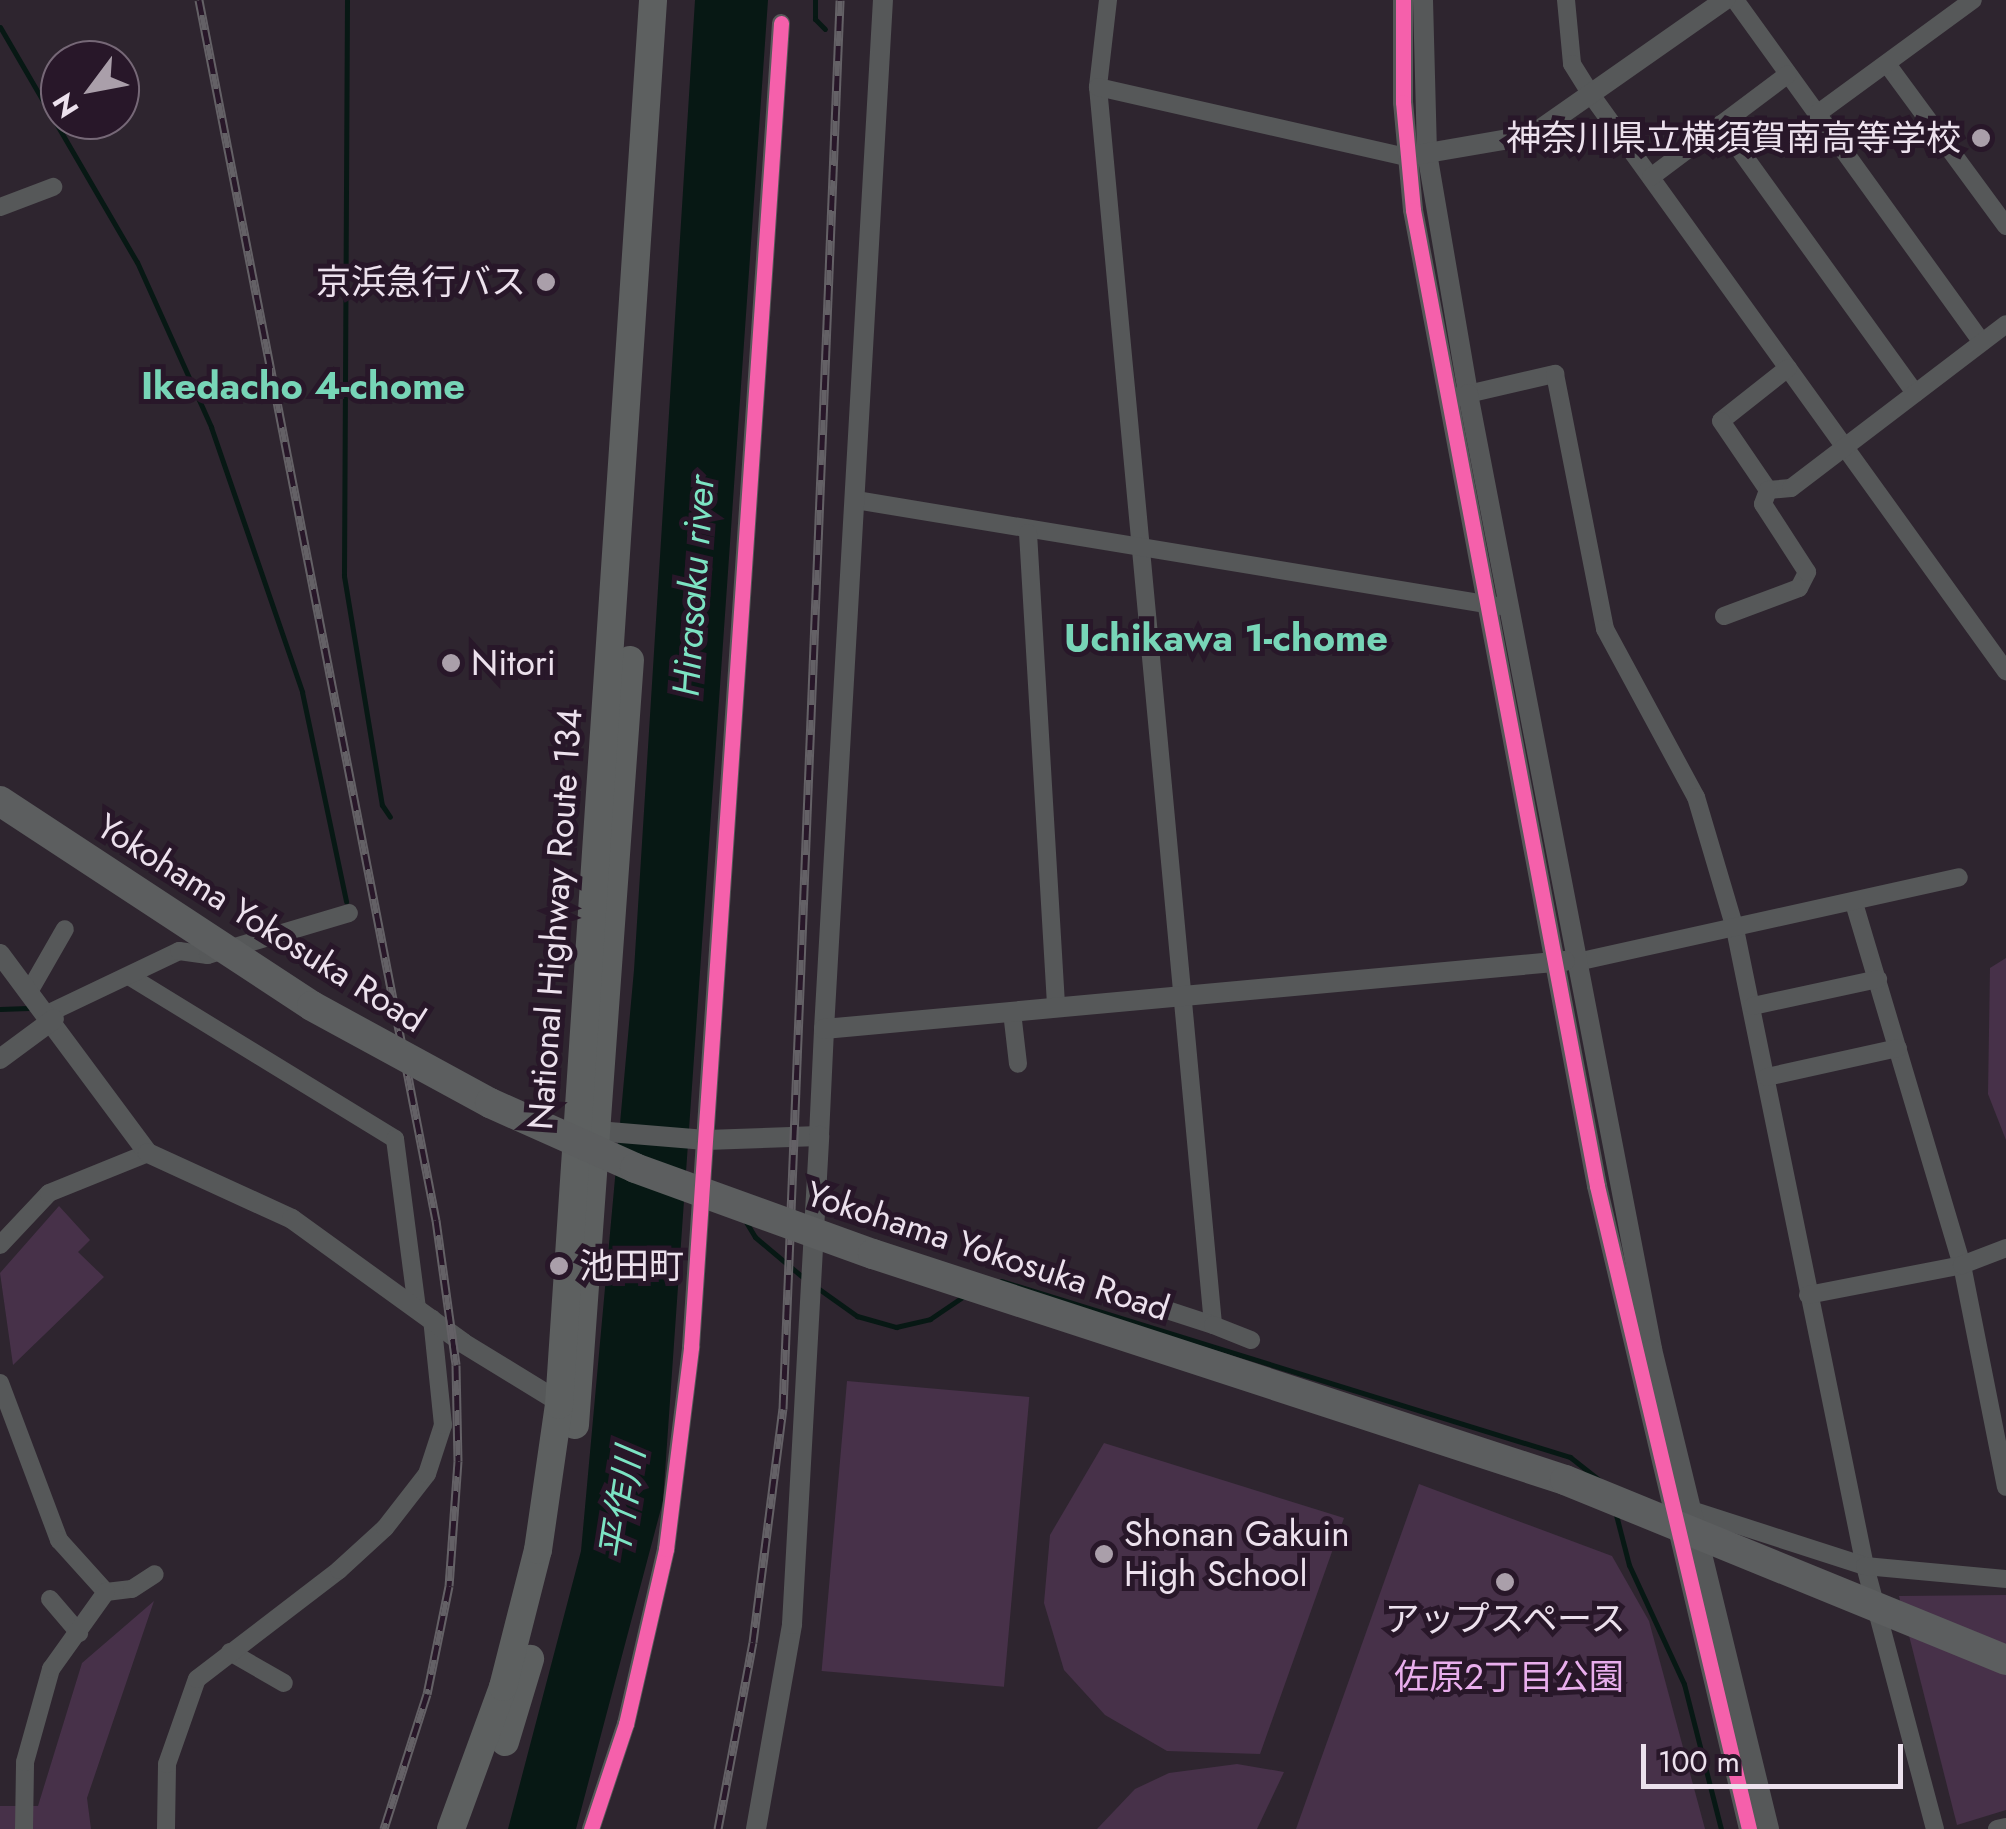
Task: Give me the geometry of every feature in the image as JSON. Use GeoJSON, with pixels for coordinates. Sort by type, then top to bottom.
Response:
{"type":"FeatureCollection","features":[{"type":"Feature","properties":{"kind":"highway","name":"National Highway Route 134"},"geometry":{"type":"LineString","coordinates":[[596,1131],[653,0]]}},
{"type":"Feature","properties":{"kind":"highway","name":"National Highway Route 134"},"geometry":{"type":"LineString","coordinates":[[472,1829],[522,1694],[556,1554],[596,1131],[672,0]]}},
{"type":"Feature","properties":{"kind":"highway","name":"Yokohama Yokosuka Road"},"geometry":{"type":"LineString","coordinates":[[0,801],[312,1006],[490,1102],[635,1168],[856,1248],[1565,1480],[2006,1660]]}},
{"type":"Feature","properties":{"kind":"highway","name":"Yokohama Yokosuka Road"},"geometry":{"type":"LineString","coordinates":[[0,816],[330,1030],[444,1092],[616,1174],[770,1233],[1564,1492],[2006,1672]]}},
{"type":"Feature","properties":{"kind":"highway","name":"National Highway Route 134"},"geometry":{"type":"LineString","coordinates":[[451,1829],[504,1688],[568,1407]]}},
{"type":"Feature","properties":{"kind":"street"},"geometry":{"type":"LineString","coordinates":[[756,1829],[792,1624],[883,0]]}},
{"type":"Feature","properties":{"kind":"street"},"geometry":{"type":"LineString","coordinates":[[1108,0],[1098,87],[1213,1325]]}},
{"type":"Feature","properties":{"kind":"street"},"geometry":{"type":"LineString","coordinates":[[1402,0],[1416,155],[1458,396],[1488,604],[1749,1829]]}},
{"type":"Feature","properties":{"kind":"street"},"geometry":{"type":"LineString","coordinates":[[1416,155],[1423,0]]}},
{"type":"Feature","properties":{"kind":"street"},"geometry":{"type":"LineString","coordinates":[[1566,0],[1572,64],[1592,96],[2006,670]]}},
{"type":"Feature","properties":{"kind":"street"},"geometry":{"type":"LineString","coordinates":[[1098,87],[1416,155],[1532,134],[1592,96],[1725,0]]}},
{"type":"Feature","properties":{"kind":"street"},"geometry":{"type":"LineString","coordinates":[[1734,0],[1982,342]]}},
{"type":"Feature","properties":{"kind":"street"},"geometry":{"type":"LineString","coordinates":[[1817,114],[1973,0]]}},
{"type":"Feature","properties":{"kind":"street"},"geometry":{"type":"LineString","coordinates":[[592,1829],[626,1724],[666,1549],[704,1181],[700,1140],[781,23]]}},
{"type":"Feature","properties":{"kind":"street"},"geometry":{"type":"LineString","coordinates":[[1887,64],[2006,226]]}},
{"type":"Feature","properties":{"kind":"street"},"geometry":{"type":"LineString","coordinates":[[1651,177],[1788,74]]}},
{"type":"Feature","properties":{"kind":"street"},"geometry":{"type":"LineString","coordinates":[[1721,124],[1915,393]]}},
{"type":"Feature","properties":{"kind":"street"},"geometry":{"type":"LineString","coordinates":[[0,207],[53,187]]}},
{"type":"Feature","properties":{"kind":"street"},"geometry":{"type":"LineString","coordinates":[[1768,490],[1791,488],[2006,324]]}},
{"type":"Feature","properties":{"kind":"street"},"geometry":{"type":"LineString","coordinates":[[1768,490],[1721,421],[1788,368]]}},
{"type":"Feature","properties":{"kind":"street"},"geometry":{"type":"LineString","coordinates":[[1458,396],[1556,374],[1605,629],[1696,797],[1735,929],[1865,1566],[1936,1829]]}},
{"type":"Feature","properties":{"kind":"street"},"geometry":{"type":"LineString","coordinates":[[1458,396],[1509,608],[1566,961]]}},
{"type":"Feature","properties":{"kind":"street"},"geometry":{"type":"LineString","coordinates":[[1724,616],[1799,588],[1807,572],[1763,504],[1768,490]]}},
{"type":"Feature","properties":{"kind":"street"},"geometry":{"type":"LineString","coordinates":[[856,500],[1028,534],[1141,548],[1509,608]]}},
{"type":"Feature","properties":{"kind":"street"},"geometry":{"type":"LineString","coordinates":[[1028,534],[1056,1007]]}},
{"type":"Feature","properties":{"kind":"street"},"geometry":{"type":"LineString","coordinates":[[824,1029],[1566,961],[1735,929],[1854,903],[1896,887],[1959,877]]}},
{"type":"Feature","properties":{"kind":"street"},"geometry":{"type":"LineString","coordinates":[[1854,903],[1962,1264],[2006,1487]]}},
{"type":"Feature","properties":{"kind":"street"},"geometry":{"type":"LineString","coordinates":[[0,1060],[51,1016],[180,952],[208,955],[349,913]]}},
{"type":"Feature","properties":{"kind":"street"},"geometry":{"type":"LineString","coordinates":[[30,990],[65,929]]}},
{"type":"Feature","properties":{"kind":"street"},"geometry":{"type":"LineString","coordinates":[[0,954],[51,1016],[148,1153],[292,1219],[425,1314],[568,1407]]}},
{"type":"Feature","properties":{"kind":"street"},"geometry":{"type":"LineString","coordinates":[[128,976],[395,1139],[443,1425],[428,1474],[385,1528],[339,1570],[197,1679],[183,1710],[165,1774],[166,1829]]}},
{"type":"Feature","properties":{"kind":"street"},"geometry":{"type":"LineString","coordinates":[[1753,1006],[1878,978]]}},
{"type":"Feature","properties":{"kind":"street"},"geometry":{"type":"LineString","coordinates":[[1012,1012],[1018,1064]]}},
{"type":"Feature","properties":{"kind":"street"},"geometry":{"type":"LineString","coordinates":[[1767,1077],[1898,1048]]}},
{"type":"Feature","properties":{"kind":"street"},"geometry":{"type":"LineString","coordinates":[[596,1131],[700,1140],[819,1136]]}},
{"type":"Feature","properties":{"kind":"street"},"geometry":{"type":"LineString","coordinates":[[0,1245],[49,1192],[148,1153]]}},
{"type":"Feature","properties":{"kind":"street"},"geometry":{"type":"LineString","coordinates":[[1808,1295],[1962,1264],[2006,1248]]}},
{"type":"Feature","properties":{"kind":"street"},"geometry":{"type":"LineString","coordinates":[[1164,1309],[1251,1340]]}},
{"type":"Feature","properties":{"kind":"street"},"geometry":{"type":"LineString","coordinates":[[0,1383],[59,1540],[106,1592]]}},
{"type":"Feature","properties":{"kind":"street"},"geometry":{"type":"LineString","coordinates":[[1679,1506],[1865,1566],[2006,1579]]}},
{"type":"Feature","properties":{"kind":"street"},"geometry":{"type":"LineString","coordinates":[[1679,1506],[1770,1829]]}},
{"type":"Feature","properties":{"kind":"street"},"geometry":{"type":"LineString","coordinates":[[106,1592],[132,1589],[155,1574]]}},
{"type":"Feature","properties":{"kind":"street"},"geometry":{"type":"LineString","coordinates":[[24,1829],[26,1762],[51,1669],[106,1592]]}},
{"type":"Feature","properties":{"kind":"street"},"geometry":{"type":"LineString","coordinates":[[50,1600],[79,1633]]}},
{"type":"Feature","properties":{"kind":"street"},"geometry":{"type":"LineString","coordinates":[[230,1652],[284,1683]]}},
{"type":"Feature","properties":{"kind":"street"},"geometry":{"type":"LineString","coordinates":[[1997,1829],[2006,1826]]}},
{"type":"Feature","properties":{"kind":"green space"},"geometry":{"type":"Polygon","coordinates":[[[2006,958],[2006,1140],[1988,1094],[1990,968],[2006,958]]]}},
{"type":"Feature","properties":{"kind":"green space"},"geometry":{"type":"Polygon","coordinates":[[[59,1206],[90,1240],[78,1252],[104,1277],[13,1365],[0,1273],[59,1206]]]}},
{"type":"Feature","properties":{"kind":"green space"},"geometry":{"type":"Polygon","coordinates":[[[847,1381],[1029,1397],[1004,1687],[822,1671],[847,1381]]]}},
{"type":"Feature","properties":{"kind":"green space"},"geometry":{"type":"Polygon","coordinates":[[[1104,1443],[1344,1518],[1260,1754],[1167,1751],[1105,1715],[1064,1670],[1044,1603],[1050,1535],[1104,1443]]]}},
{"type":"Feature","properties":{"kind":"green space","name":"佐原2丁目公園"},"geometry":{"type":"Polygon","coordinates":[[[1419,1484],[1612,1556],[1649,1621],[1705,1829],[1296,1829],[1419,1484]]]}},
{"type":"Feature","properties":{"kind":"green space"},"geometry":{"type":"Polygon","coordinates":[[[2006,1595],[2006,1810],[1957,1825],[1899,1596],[2006,1595]]]}},
{"type":"Feature","properties":{"kind":"green space"},"geometry":{"type":"Polygon","coordinates":[[[154,1601],[87,1798],[91,1829],[0,1829],[0,1806],[38,1806],[82,1663],[154,1601]]]}},
{"type":"Feature","properties":{"kind":"green space"},"geometry":{"type":"Polygon","coordinates":[[[1237,1764],[1284,1772],[1257,1829],[1097,1829],[1135,1789],[1169,1773],[1237,1764]]]}},
{"type":"Feature","properties":{"kind":"water"},"geometry":{"type":"Polygon","coordinates":[[[695,0],[768,0],[663,1501],[576,1829],[508,1829],[581,1551],[634,970],[695,0]]]}},
{"type":"Feature","properties":{"kind":"waterway"},"geometry":{"type":"LineString","coordinates":[[347,0],[344,576],[382,805],[390,817]]}},
{"type":"Feature","properties":{"kind":"waterway"},"geometry":{"type":"LineString","coordinates":[[815,0],[815,19],[825,29]]}},
{"type":"Feature","properties":{"kind":"waterway"},"geometry":{"type":"LineString","coordinates":[[0,27],[137,262],[211,427],[302,692],[346,901]]}},
{"type":"Feature","properties":{"kind":"waterway"},"geometry":{"type":"LineString","coordinates":[[0,1009],[28,1008]]}},
{"type":"Feature","properties":{"kind":"waterway"},"geometry":{"type":"LineString","coordinates":[[746,1222],[755,1237],[806,1280]]}},
{"type":"Feature","properties":{"kind":"waterway"},"geometry":{"type":"LineString","coordinates":[[1001,1281],[1570,1457],[1603,1483]]}},
{"type":"Feature","properties":{"kind":"waterway"},"geometry":{"type":"LineString","coordinates":[[819,1289],[857,1316],[896,1327],[930,1319],[964,1296]]}},
{"type":"Feature","properties":{"kind":"waterway"},"geometry":{"type":"LineString","coordinates":[[1615,1511],[1629,1565],[1684,1684],[1721,1829]]}},
{"type":"Feature","properties":{"kind":"railway"},"geometry":{"type":"LineString","coordinates":[[199,0],[436,1220],[456,1365],[458,1461],[449,1586],[427,1694],[384,1829]]}},
{"type":"Feature","properties":{"kind":"railway"},"geometry":{"type":"LineString","coordinates":[[718,1829],[753,1642],[783,1409],[840,0]]}},
{"type":"Feature","properties":{"kind":"cycle path"},"geometry":{"type":"LineString","coordinates":[[1403,0],[1403,102],[1413,210],[1597,1186],[1749,1829]]}},
{"type":"Feature","properties":{"kind":"cycle path"},"geometry":{"type":"LineString","coordinates":[[591,1829],[626,1724],[666,1549],[691,1347],[781,23]]}},
{"type":"Feature","properties":{"kind":"place","name":"神奈川県立横須賀南高等学校"},"geometry":{"type":"Point","coordinates":[1981,138]}},
{"type":"Feature","properties":{"kind":"place","name":"京浜急行バス"},"geometry":{"type":"Point","coordinates":[546,282]}},
{"type":"Feature","properties":{"kind":"place","name":"Nitori"},"geometry":{"type":"Point","coordinates":[451,663]}},
{"type":"Feature","properties":{"kind":"place","name":"池田町"},"geometry":{"type":"Point","coordinates":[559,1266]}},
{"type":"Feature","properties":{"kind":"place","name":"Shonan Gakuin High School"},"geometry":{"type":"Point","coordinates":[1104,1554]}},
{"type":"Feature","properties":{"kind":"place","name":"アップスペース"},"geometry":{"type":"Point","coordinates":[1505,1582]}},
{"type":"Feature","properties":{"kind":"district","name":"Ikedacho 4-chome"},"geometry":{"type":"Point","coordinates":[303,386]}},
{"type":"Feature","properties":{"kind":"district","name":"Uchikawa 1-chome"},"geometry":{"type":"Point","coordinates":[1226,638]}},
{"type":"Feature","properties":{"kind":"water label","name":"Hirasaku river"},"geometry":{"type":"Point","coordinates":[693,586]}},
{"type":"Feature","properties":{"kind":"water label","name":"平作川"},"geometry":{"type":"Point","coordinates":[622,1504]}}]}
